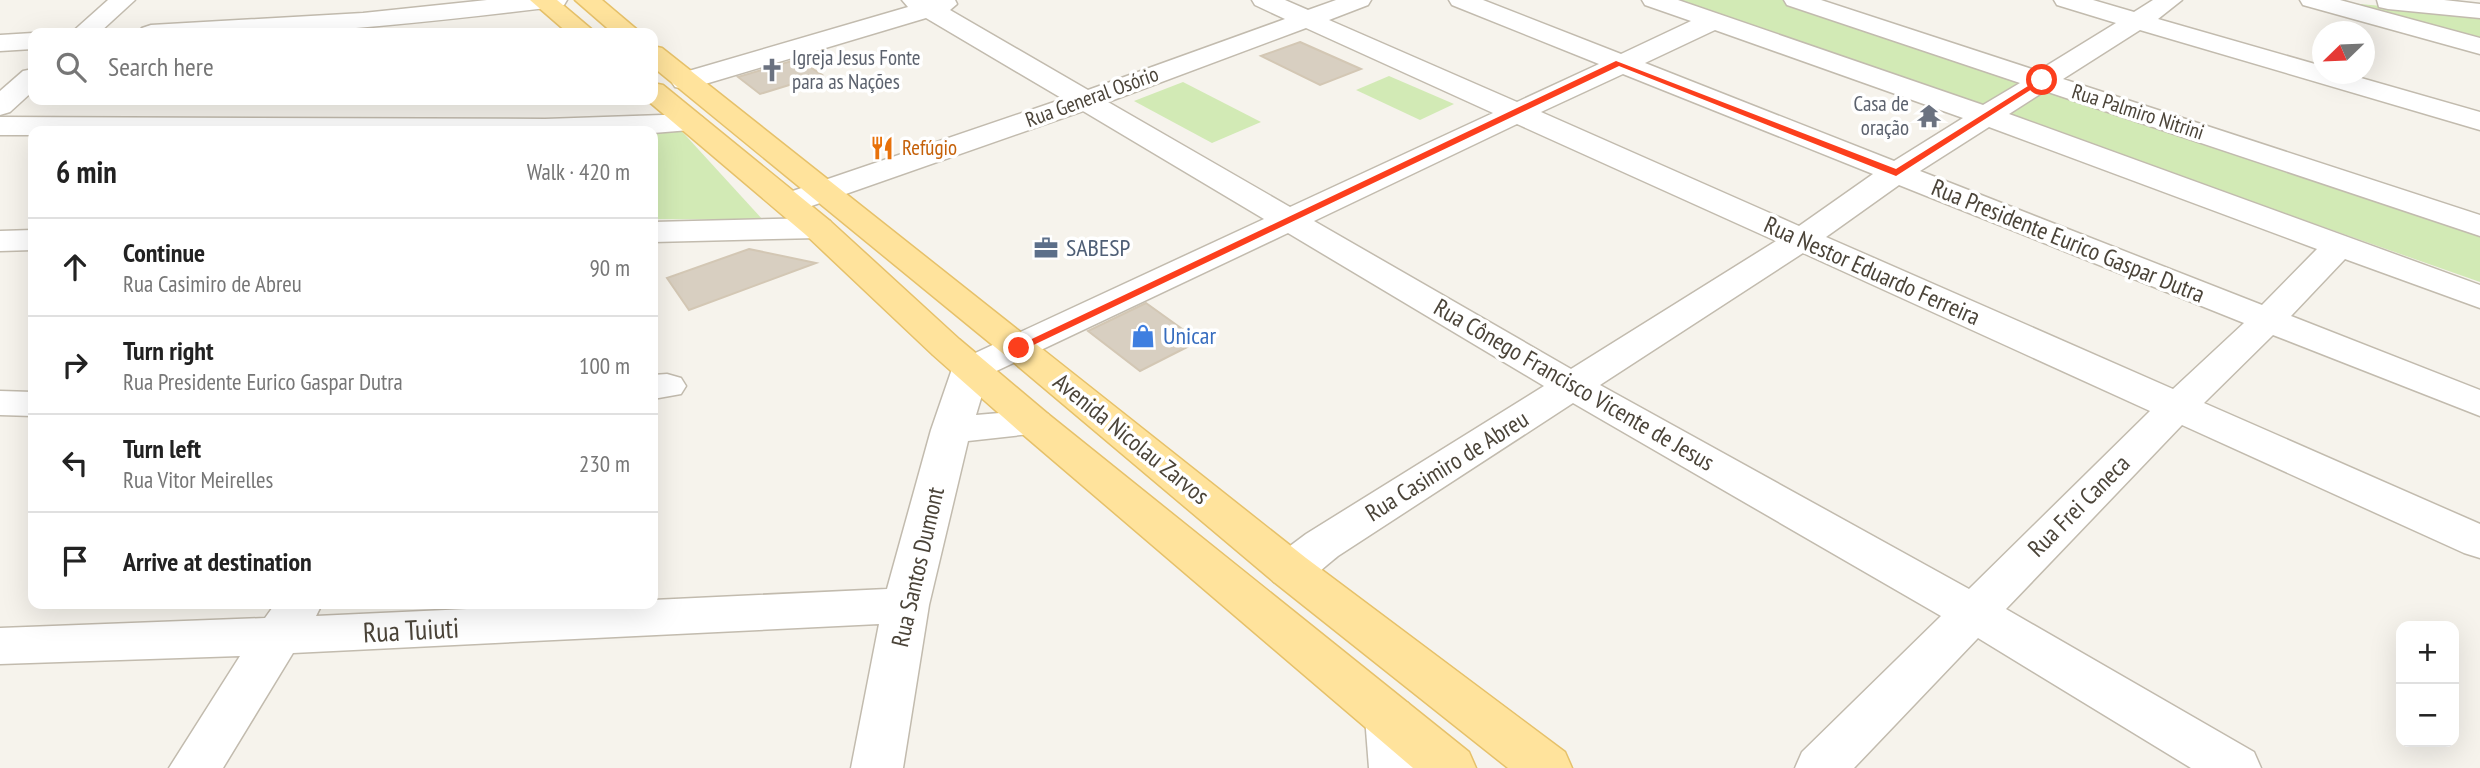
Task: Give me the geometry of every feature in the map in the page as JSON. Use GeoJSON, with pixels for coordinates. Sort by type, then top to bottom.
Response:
{"type":"FeatureCollection","features":[{"type":"Feature","properties":{"kind":"main road"},"geometry":{"type":"LineString","coordinates":[[587,0],[622,28]]}},
{"type":"Feature","properties":{"kind":"main road"},"geometry":{"type":"LineString","coordinates":[[548,1],[578,28]]}},
{"type":"Feature","properties":{"kind":"main road","name":"Avenida Nicolau Zarvos"},"geometry":{"type":"LineString","coordinates":[[661,79],[692,123],[810,207],[1019,348],[1290,570],[1546,768]]}},
{"type":"Feature","properties":{"kind":"main road","name":"Avenida Nicolau Zarvos"},"geometry":{"type":"LineString","coordinates":[[661,79],[810,207],[971,369],[1450,768]]}},
{"type":"Feature","properties":{"kind":"street"},"geometry":{"type":"LineString","coordinates":[[90,28],[122,0]]}},
{"type":"Feature","properties":{"kind":"street"},"geometry":{"type":"LineString","coordinates":[[359,27],[379,0]]}},
{"type":"Feature","properties":{"kind":"street","name":"Rua Nestor Eduardo Ferreira"},"geometry":{"type":"LineString","coordinates":[[1264,0],[2480,542]]}},
{"type":"Feature","properties":{"kind":"street","name":"Rua General Osório"},"geometry":{"type":"LineString","coordinates":[[658,231],[810,207],[1087,100],[1359,0]]}},
{"type":"Feature","properties":{"kind":"street","name":"Rua Presidente Eurico Gaspar Dutra"},"geometry":{"type":"LineString","coordinates":[[1461,0],[2480,404]]}},
{"type":"Feature","properties":{"kind":"street"},"geometry":{"type":"LineString","coordinates":[[1654,0],[1986,116],[2480,297]]}},
{"type":"Feature","properties":{"kind":"street","name":"Rua Palmiro Nitrini"},"geometry":{"type":"LineString","coordinates":[[1796,0],[2480,226]]}},
{"type":"Feature","properties":{"kind":"street"},"geometry":{"type":"LineString","coordinates":[[2066,0],[2480,121]]}},
{"type":"Feature","properties":{"kind":"street","name":"Rua Casimiro de Abreu"},"geometry":{"type":"LineString","coordinates":[[1290,570],[1322,545],[1802,239],[1896,173],[2170,0]]}},
{"type":"Feature","properties":{"kind":"street"},"geometry":{"type":"LineString","coordinates":[[2312,0],[2480,46]]}},
{"type":"Feature","properties":{"kind":"street"},"geometry":{"type":"LineString","coordinates":[[2367,0],[2480,11]]}},
{"type":"Feature","properties":{"kind":"street"},"geometry":{"type":"LineString","coordinates":[[324,28],[359,27],[548,1]]}},
{"type":"Feature","properties":{"kind":"street"},"geometry":{"type":"LineString","coordinates":[[661,79],[933,3]]}},
{"type":"Feature","properties":{"kind":"street","name":"Rua Cônego Francisco Vicente de Jesus"},"geometry":{"type":"LineString","coordinates":[[933,3],[1087,100],[1572,386],[1974,613],[2235,768]]}},
{"type":"Feature","properties":{"kind":"street"},"geometry":{"type":"LineString","coordinates":[[971,369],[1713,21]]}},
{"type":"Feature","properties":{"kind":"street"},"geometry":{"type":"LineString","coordinates":[[0,43],[28,41]]}},
{"type":"Feature","properties":{"kind":"street"},"geometry":{"type":"LineString","coordinates":[[0,106],[28,81]]}},
{"type":"Feature","properties":{"kind":"street"},"geometry":{"type":"LineString","coordinates":[[285,126],[300,105]]}},
{"type":"Feature","properties":{"kind":"street"},"geometry":{"type":"LineString","coordinates":[[650,126],[692,123]]}},
{"type":"Feature","properties":{"kind":"street"},"geometry":{"type":"LineString","coordinates":[[0,145],[13,126]]}},
{"type":"Feature","properties":{"kind":"street"},"geometry":{"type":"LineString","coordinates":[[0,241],[28,240]]}},
{"type":"Feature","properties":{"kind":"street","name":"Rua Frei Caneca"},"geometry":{"type":"LineString","coordinates":[[1821,768],[2177,408],[2267,321],[2338,246]]}},
{"type":"Feature","properties":{"kind":"street","name":"Rua Santos Dumont"},"geometry":{"type":"LineString","coordinates":[[877,768],[906,605],[951,430],[971,369]]}},
{"type":"Feature","properties":{"kind":"street"},"geometry":{"type":"LineString","coordinates":[[0,403],[28,404]]}},
{"type":"Feature","properties":{"kind":"street"},"geometry":{"type":"LineString","coordinates":[[951,430],[1034,423]]}},
{"type":"Feature","properties":{"kind":"street","name":"Rua Tuiuti"},"geometry":{"type":"LineString","coordinates":[[0,646],[288,620],[906,605]]}},
{"type":"Feature","properties":{"kind":"street"},"geometry":{"type":"LineString","coordinates":[[195,768],[288,620]]}},
{"type":"Feature","properties":{"kind":"street"},"geometry":{"type":"LineString","coordinates":[[1390,717],[1395,768]]}},
{"type":"Feature","properties":{"kind":"green space"},"geometry":{"type":"Polygon","coordinates":[[[1677,0],[1813,0],[2480,218],[2480,282],[1677,0]]]}},
{"type":"Feature","properties":{"kind":"green space"},"geometry":{"type":"Polygon","coordinates":[[[2338,2],[2480,15],[2480,40],[2338,2]]]}},
{"type":"Feature","properties":{"kind":"green space"},"geometry":{"type":"Polygon","coordinates":[[[1389,76],[1454,104],[1420,120],[1356,90],[1389,76]]]}},
{"type":"Feature","properties":{"kind":"green space"},"geometry":{"type":"Polygon","coordinates":[[[1183,82],[1261,122],[1212,143],[1134,101],[1183,82]]]}},
{"type":"Feature","properties":{"kind":"green space"},"geometry":{"type":"Polygon","coordinates":[[[677,126],[763,220],[658,219],[658,130],[677,126]]]}},
{"type":"Feature","properties":{"kind":"building"},"geometry":{"type":"Polygon","coordinates":[[[1300,42],[1361,69],[1320,85],[1261,56],[1300,42]]]}},
{"type":"Feature","properties":{"kind":"building"},"geometry":{"type":"Polygon","coordinates":[[[798,59],[822,75],[760,94],[738,77],[798,59]]]}},
{"type":"Feature","properties":{"kind":"building"},"geometry":{"type":"Polygon","coordinates":[[[749,249],[816,263],[689,310],[667,278],[749,249]]]}},
{"type":"Feature","properties":{"kind":"building","name":"Unicar"},"geometry":{"type":"Polygon","coordinates":[[[1146,303],[1199,341],[1140,371],[1088,331],[1146,303]]]}},
{"type":"Feature","properties":{"kind":"place","name":"Igreja Jesus Fonte para as Nações"},"geometry":{"type":"Point","coordinates":[772,70]}},
{"type":"Feature","properties":{"kind":"place","name":"Casa de oração"},"geometry":{"type":"Point","coordinates":[1929,116]}},
{"type":"Feature","properties":{"kind":"place","name":"Refúgio"},"geometry":{"type":"Point","coordinates":[882,148]}},
{"type":"Feature","properties":{"kind":"place","name":"SABESP"},"geometry":{"type":"Point","coordinates":[1046,248]}},
{"type":"Feature","properties":{"kind":"place","name":"Unicar"},"geometry":{"type":"Point","coordinates":[1143,336]}},
{"type":"Feature","properties":{"kind":"route"},"geometry":{"type":"LineString","coordinates":[[1019,348],[1619,63],[1896,173],[2042,80]]}}]}
